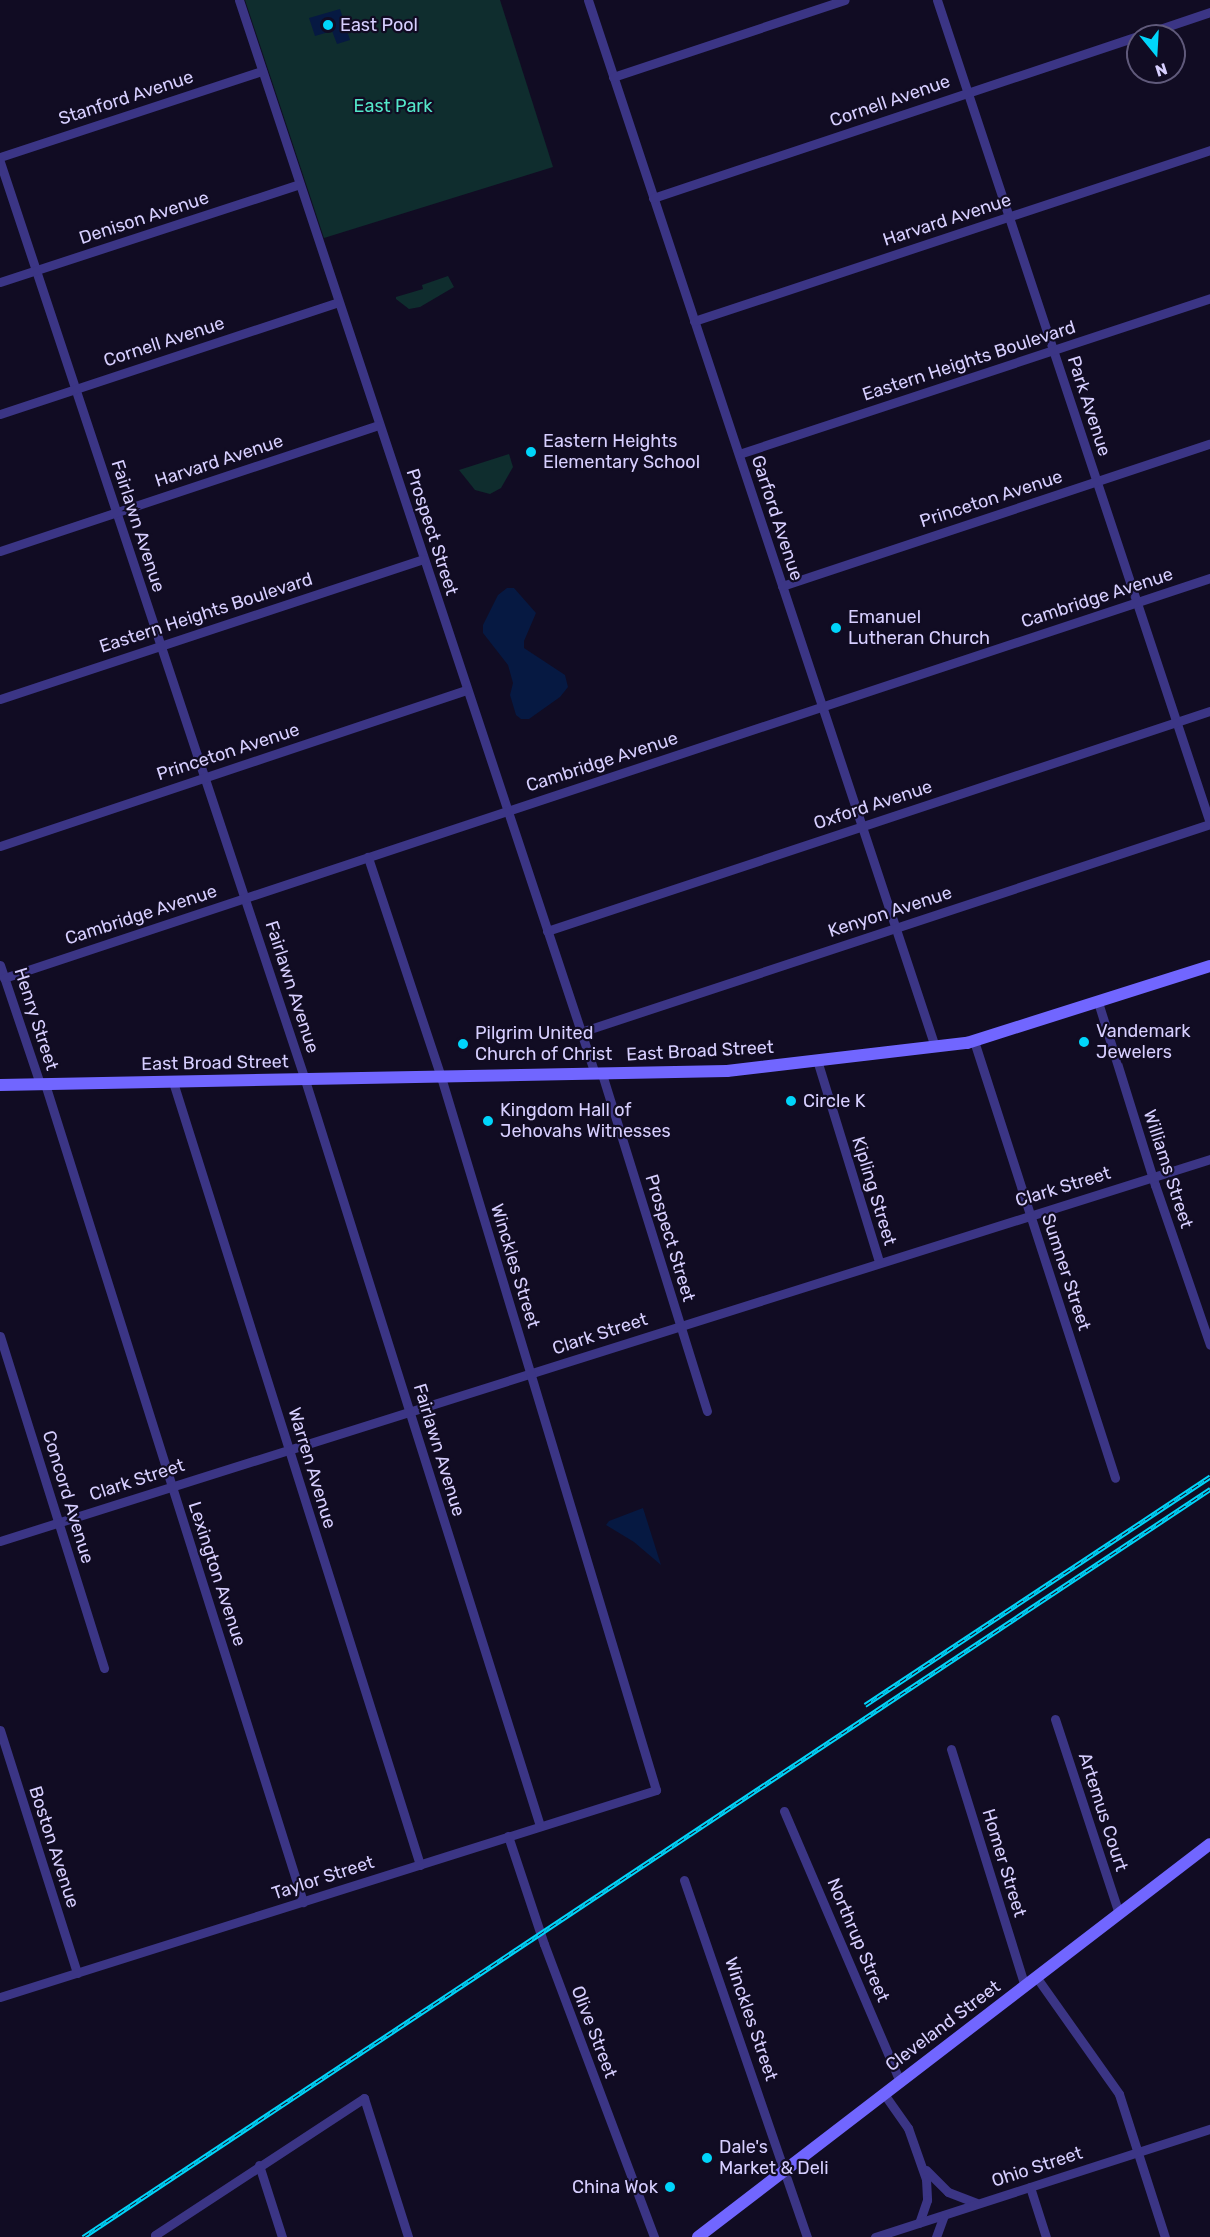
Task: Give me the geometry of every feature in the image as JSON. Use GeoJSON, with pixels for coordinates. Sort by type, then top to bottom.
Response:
{"type":"FeatureCollection","features":[{"type":"Feature","properties":{"kind":"street","name":"Prospect Street"},"geometry":{"type":"LineString","coordinates":[[239,0],[547,931],[581,1032],[598,1074],[707,1411]]}},
{"type":"Feature","properties":{"kind":"street","name":"Garford Avenue"},"geometry":{"type":"LineString","coordinates":[[588,0],[935,1047]]}},
{"type":"Feature","properties":{"kind":"street"},"geometry":{"type":"LineString","coordinates":[[613,77],[845,0]]}},
{"type":"Feature","properties":{"kind":"street","name":"Park Avenue"},"geometry":{"type":"LineString","coordinates":[[938,0],[1210,824]]}},
{"type":"Feature","properties":{"kind":"street","name":"Cornell Avenue"},"geometry":{"type":"LineString","coordinates":[[1174,24],[1210,12]]}},
{"type":"Feature","properties":{"kind":"street","name":"Cornell Avenue"},"geometry":{"type":"LineString","coordinates":[[653,198],[1126,40]]}},
{"type":"Feature","properties":{"kind":"street","name":"Stanford Avenue"},"geometry":{"type":"LineString","coordinates":[[0,157],[262,70]]}},
{"type":"Feature","properties":{"kind":"street","name":"Harvard Avenue"},"geometry":{"type":"LineString","coordinates":[[694,321],[1210,150]]}},
{"type":"Feature","properties":{"kind":"street","name":"Fairlawn Avenue"},"geometry":{"type":"LineString","coordinates":[[0,162],[305,1080],[540,1826]]}},
{"type":"Feature","properties":{"kind":"street","name":"Denison Avenue"},"geometry":{"type":"LineString","coordinates":[[0,282],[299,184]]}},
{"type":"Feature","properties":{"kind":"street","name":"Eastern Heights Boulevard"},"geometry":{"type":"LineString","coordinates":[[739,454],[1210,298]]}},
{"type":"Feature","properties":{"kind":"street","name":"Cornell Avenue"},"geometry":{"type":"LineString","coordinates":[[0,414],[338,302]]}},
{"type":"Feature","properties":{"kind":"street","name":"Harvard Avenue"},"geometry":{"type":"LineString","coordinates":[[0,551],[380,425]]}},
{"type":"Feature","properties":{"kind":"street","name":"Princeton Avenue"},"geometry":{"type":"LineString","coordinates":[[782,586],[1210,444]]}},
{"type":"Feature","properties":{"kind":"street","name":"Eastern Heights Boulevard"},"geometry":{"type":"LineString","coordinates":[[0,699],[423,559]]}},
{"type":"Feature","properties":{"kind":"street","name":"Cambridge Avenue"},"geometry":{"type":"LineString","coordinates":[[4,978],[1210,578]]}},
{"type":"Feature","properties":{"kind":"street","name":"Princeton Avenue"},"geometry":{"type":"LineString","coordinates":[[0,846],[467,690]]}},
{"type":"Feature","properties":{"kind":"street","name":"Oxford Avenue"},"geometry":{"type":"LineString","coordinates":[[547,931],[1210,711]]}},
{"type":"Feature","properties":{"kind":"street","name":"Kenyon Avenue"},"geometry":{"type":"LineString","coordinates":[[581,1032],[1210,824]]}},
{"type":"Feature","properties":{"kind":"street","name":"Winckles Street"},"geometry":{"type":"LineString","coordinates":[[368,857],[441,1077],[656,1790]]}},
{"type":"Feature","properties":{"kind":"street","name":"Henry Street"},"geometry":{"type":"LineString","coordinates":[[0,964],[43,1084]]}},
{"type":"Feature","properties":{"kind":"street","name":"East Broad Street"},"geometry":{"type":"LineString","coordinates":[[0,1085],[727,1071],[974,1041],[1210,966]]}},
{"type":"Feature","properties":{"kind":"street","name":"Williams Street"},"geometry":{"type":"LineString","coordinates":[[1098,1002],[1152,1177],[1209,1345]]}},
{"type":"Feature","properties":{"kind":"street","name":"Sumner Street"},"geometry":{"type":"LineString","coordinates":[[974,1041],[1115,1478]]}},
{"type":"Feature","properties":{"kind":"street","name":"Kipling Street"},"geometry":{"type":"LineString","coordinates":[[817,1060],[879,1262]]}},
{"type":"Feature","properties":{"kind":"street","name":"Warren Avenue"},"geometry":{"type":"LineString","coordinates":[[173,1082],[420,1865]]}},
{"type":"Feature","properties":{"kind":"street","name":"Lexington Avenue"},"geometry":{"type":"LineString","coordinates":[[43,1084],[303,1902]]}},
{"type":"Feature","properties":{"kind":"street","name":"Clark Street"},"geometry":{"type":"LineString","coordinates":[[0,1541],[1210,1159]]}},
{"type":"Feature","properties":{"kind":"street","name":"Concord Avenue"},"geometry":{"type":"LineString","coordinates":[[0,1336],[104,1668]]}},
{"type":"Feature","properties":{"kind":"street","name":"Artemus Court"},"geometry":{"type":"LineString","coordinates":[[1055,1719],[1119,1914]]}},
{"type":"Feature","properties":{"kind":"street","name":"Boston Avenue"},"geometry":{"type":"LineString","coordinates":[[0,1730],[76,1973]]}},
{"type":"Feature","properties":{"kind":"street","name":"Homer Street"},"geometry":{"type":"LineString","coordinates":[[951,1749],[1025,1986]]}},
{"type":"Feature","properties":{"kind":"street","name":"Taylor Street"},"geometry":{"type":"LineString","coordinates":[[0,1997],[656,1790]]}},
{"type":"Feature","properties":{"kind":"street","name":"Northrup Street"},"geometry":{"type":"LineString","coordinates":[[784,1811],[900,2082]]}},
{"type":"Feature","properties":{"kind":"street","name":"Olive Street"},"geometry":{"type":"LineString","coordinates":[[508,1836],[542,1939],[654,2237]]}},
{"type":"Feature","properties":{"kind":"street","name":"Cleveland Street"},"geometry":{"type":"LineString","coordinates":[[698,2237],[1210,1844]]}},
{"type":"Feature","properties":{"kind":"street","name":"Winckles Street"},"geometry":{"type":"LineString","coordinates":[[684,1880],[786,2170],[807,2237]]}},
{"type":"Feature","properties":{"kind":"street"},"geometry":{"type":"LineString","coordinates":[[1037,1978],[1119,2094],[1165,2237]]}},
{"type":"Feature","properties":{"kind":"street"},"geometry":{"type":"LineString","coordinates":[[884,2094],[908,2128],[928,2187],[926,2204],[919,2223]]}},
{"type":"Feature","properties":{"kind":"street"},"geometry":{"type":"LineString","coordinates":[[155,2236],[364,2097],[408,2237]]}},
{"type":"Feature","properties":{"kind":"street","name":"Ohio Street"},"geometry":{"type":"LineString","coordinates":[[875,2237],[896,2234],[919,2223],[1210,2129]]}},
{"type":"Feature","properties":{"kind":"street"},"geometry":{"type":"LineString","coordinates":[[917,2152],[926,2169],[943,2188],[960,2199],[978,2204]]}},
{"type":"Feature","properties":{"kind":"street"},"geometry":{"type":"LineString","coordinates":[[259,2165],[282,2237]]}},
{"type":"Feature","properties":{"kind":"street"},"geometry":{"type":"LineString","coordinates":[[1030,2187],[1046,2237]]}},
{"type":"Feature","properties":{"kind":"street"},"geometry":{"type":"LineString","coordinates":[[936,2237],[944,2215]]}},
{"type":"Feature","properties":{"kind":"green space","name":"East Park"},"geometry":{"type":"Polygon","coordinates":[[[245,0],[500,0],[553,167],[324,238],[245,0]]]}},
{"type":"Feature","properties":{"kind":"green space"},"geometry":{"type":"Polygon","coordinates":[[[448,276],[454,287],[420,307],[409,309],[396,299],[396,297],[423,289],[422,285],[448,276]]]}},
{"type":"Feature","properties":{"kind":"green space"},"geometry":{"type":"Polygon","coordinates":[[[509,454],[513,467],[501,488],[490,494],[475,490],[459,470],[509,454]]]}},
{"type":"Feature","properties":{"kind":"water","name":"East Pool"},"geometry":{"type":"Polygon","coordinates":[[[340,9],[350,40],[337,44],[332,31],[315,36],[309,18],[340,9]]]}},
{"type":"Feature","properties":{"kind":"water"},"geometry":{"type":"Polygon","coordinates":[[[507,588],[514,588],[536,613],[524,641],[524,648],[565,675],[568,687],[560,697],[529,719],[521,719],[516,715],[510,695],[513,683],[508,665],[483,633],[483,625],[498,595],[507,588]]]}},
{"type":"Feature","properties":{"kind":"water"},"geometry":{"type":"Polygon","coordinates":[[[643,1508],[661,1565],[634,1542],[606,1525],[609,1521],[643,1508]]]}},
{"type":"Feature","properties":{"kind":"railway"},"geometry":{"type":"LineString","coordinates":[[865,1705],[1210,1477]]}},
{"type":"Feature","properties":{"kind":"railway"},"geometry":{"type":"LineString","coordinates":[[83,2237],[1210,1489]]}},
{"type":"Feature","properties":{"kind":"place","name":"East Pool"},"geometry":{"type":"Point","coordinates":[328,25]}},
{"type":"Feature","properties":{"kind":"place","name":"Eastern Heights Elementary School"},"geometry":{"type":"Point","coordinates":[531,452]}},
{"type":"Feature","properties":{"kind":"place","name":"Emanuel Lutheran Church"},"geometry":{"type":"Point","coordinates":[836,628]}},
{"type":"Feature","properties":{"kind":"place","name":"Vandemark Jewelers"},"geometry":{"type":"Point","coordinates":[1084,1042]}},
{"type":"Feature","properties":{"kind":"place","name":"Pilgrim United Church of Christ"},"geometry":{"type":"Point","coordinates":[463,1044]}},
{"type":"Feature","properties":{"kind":"place","name":"Circle K"},"geometry":{"type":"Point","coordinates":[791,1101]}},
{"type":"Feature","properties":{"kind":"place","name":"Kingdom Hall of Jehovahs Witnesses"},"geometry":{"type":"Point","coordinates":[488,1121]}},
{"type":"Feature","properties":{"kind":"place","name":"Dale's Market & Deli"},"geometry":{"type":"Point","coordinates":[707,2158]}},
{"type":"Feature","properties":{"kind":"place","name":"China Wok"},"geometry":{"type":"Point","coordinates":[670,2187]}}]}
